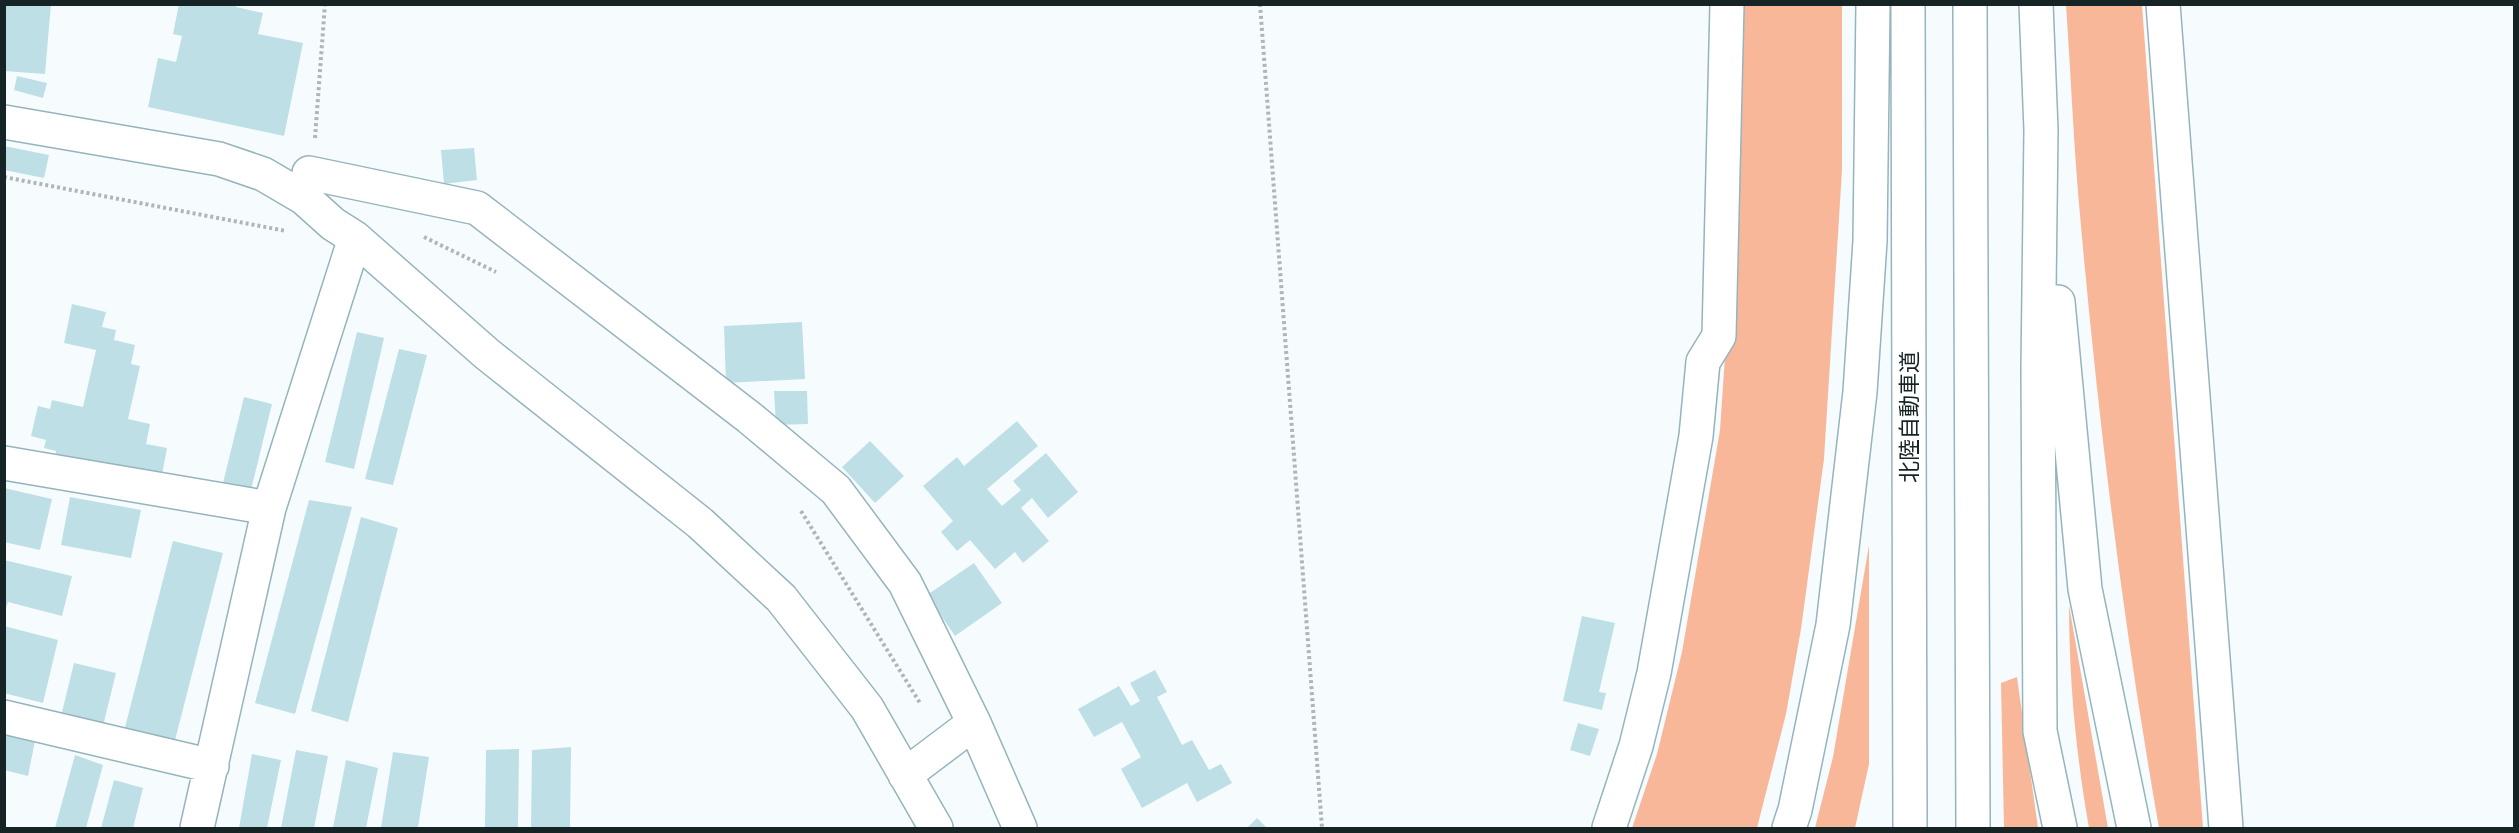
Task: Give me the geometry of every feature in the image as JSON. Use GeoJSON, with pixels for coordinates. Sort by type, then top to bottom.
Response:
{"type":"FeatureCollection","features":[{"type":"Feature","properties":{"kind":"main road"},"geometry":{"type":"LineString","coordinates":[[1609,828],[1636,746],[1654,673],[1696,436],[1703,362],[1719,336],[1726,4]]}},
{"type":"Feature","properties":{"kind":"main road"},"geometry":{"type":"LineString","coordinates":[[1789,828],[1795,810],[1833,625],[1853,459],[1870,241],[1873,4]]}},
{"type":"Feature","properties":{"kind":"main road","name":"北陸自動車道"},"geometry":{"type":"LineString","coordinates":[[1908,4],[1910,828]]}},
{"type":"Feature","properties":{"kind":"main road"},"geometry":{"type":"LineString","coordinates":[[1970,4],[1973,828]]}},
{"type":"Feature","properties":{"kind":"main road"},"geometry":{"type":"LineString","coordinates":[[2036,4],[2041,130],[2038,370],[2040,731],[2060,828]]}},
{"type":"Feature","properties":{"kind":"main road"},"geometry":{"type":"LineString","coordinates":[[2163,4],[2226,828]]}},
{"type":"Feature","properties":{"kind":"main road"},"geometry":{"type":"LineString","coordinates":[[4,122],[219,159],[262,174],[304,198],[333,224],[356,238],[487,354],[700,523],[781,598],[867,708],[936,828]]}},
{"type":"Feature","properties":{"kind":"main road"},"geometry":{"type":"LineString","coordinates":[[2041,130],[2085,589],[2134,828]]}},
{"type":"Feature","properties":{"kind":"main road"},"geometry":{"type":"LineString","coordinates":[[309,173],[477,208],[750,417],[836,490],[905,584],[974,723],[1020,828]]}},
{"type":"Feature","properties":{"kind":"main road"},"geometry":{"type":"LineString","coordinates":[[198,828],[268,508],[356,238]]}},
{"type":"Feature","properties":{"kind":"main road"},"geometry":{"type":"LineString","coordinates":[[4,463],[268,508]]}},
{"type":"Feature","properties":{"kind":"main road"},"geometry":{"type":"LineString","coordinates":[[4,717],[212,766]]}},
{"type":"Feature","properties":{"kind":"main road"},"geometry":{"type":"LineString","coordinates":[[905,775],[974,723]]}},
{"type":"Feature","properties":{"kind":"main road"},"geometry":{"type":"LineString","coordinates":[[1900,828],[1909,750]]}},
{"type":"Feature","properties":{"kind":"path"},"geometry":{"type":"LineString","coordinates":[[309,173],[317,126],[325,4]]}},
{"type":"Feature","properties":{"kind":"path"},"geometry":{"type":"LineString","coordinates":[[1260,4],[1322,828]]}},
{"type":"Feature","properties":{"kind":"shaded area"},"geometry":{"type":"Polygon","coordinates":[[[1736,5],[1842,5],[1842,170],[1824,459],[1801,629],[1786,714],[1757,828],[1632,828],[1657,754],[1682,652],[1720,430],[1733,238],[1736,5]]]}},
{"type":"Feature","properties":{"kind":"shaded area"},"geometry":{"type":"Polygon","coordinates":[[[2066,5],[2142,5],[2203,828],[2159,828],[2146,753],[2114,528],[2096,377],[2074,143],[2066,5]]]}},
{"type":"Feature","properties":{"kind":"shaded area"},"geometry":{"type":"Polygon","coordinates":[[[1869,545],[1869,764],[1855,828],[1815,828],[1833,757],[1869,545]]]}},
{"type":"Feature","properties":{"kind":"shaded area"},"geometry":{"type":"Polygon","coordinates":[[[2069,605],[2108,828],[2089,828],[2074,717],[2069,605]]]}},
{"type":"Feature","properties":{"kind":"shaded area"},"geometry":{"type":"Polygon","coordinates":[[[2017,677],[2038,828],[2004,828],[2001,683],[2017,677]]]}},
{"type":"Feature","properties":{"kind":"building"},"geometry":{"type":"Polygon","coordinates":[[[4,4],[51,4],[45,74],[4,71],[4,4]]]}},
{"type":"Feature","properties":{"kind":"building"},"geometry":{"type":"Polygon","coordinates":[[[179,4],[237,4],[236,7],[263,13],[258,34],[303,43],[284,136],[148,107],[158,58],[176,62],[182,36],[173,34],[179,4]]]}},
{"type":"Feature","properties":{"kind":"building"},"geometry":{"type":"Polygon","coordinates":[[[17,76],[47,83],[43,98],[14,90],[17,76]]]}},
{"type":"Feature","properties":{"kind":"building"},"geometry":{"type":"Polygon","coordinates":[[[4,146],[49,155],[44,178],[4,170],[4,146]]]}},
{"type":"Feature","properties":{"kind":"building"},"geometry":{"type":"Polygon","coordinates":[[[474,148],[477,180],[444,184],[441,150],[474,148]]]}},
{"type":"Feature","properties":{"kind":"building"},"geometry":{"type":"Polygon","coordinates":[[[72,304],[106,312],[102,327],[116,330],[114,340],[135,345],[131,364],[140,366],[128,419],[150,424],[146,444],[167,448],[160,485],[55,459],[56,451],[44,448],[46,440],[31,436],[38,406],[50,409],[52,400],[83,407],[96,350],[64,343],[72,304]]]}},
{"type":"Feature","properties":{"kind":"building"},"geometry":{"type":"Polygon","coordinates":[[[802,322],[805,379],[726,383],[724,326],[802,322]]]}},
{"type":"Feature","properties":{"kind":"building"},"geometry":{"type":"Polygon","coordinates":[[[357,332],[384,338],[354,469],[325,462],[357,332]]]}},
{"type":"Feature","properties":{"kind":"building"},"geometry":{"type":"Polygon","coordinates":[[[399,349],[427,355],[393,485],[365,479],[399,349]]]}},
{"type":"Feature","properties":{"kind":"building"},"geometry":{"type":"Polygon","coordinates":[[[774,391],[807,391],[808,424],[776,425],[774,391]]]}},
{"type":"Feature","properties":{"kind":"building"},"geometry":{"type":"Polygon","coordinates":[[[244,397],[272,404],[251,490],[223,483],[244,397]]]}},
{"type":"Feature","properties":{"kind":"building"},"geometry":{"type":"Polygon","coordinates":[[[1017,421],[1038,446],[987,489],[1002,506],[1021,490],[1013,481],[1046,453],[1078,492],[1048,518],[1032,498],[1021,508],[1049,541],[1023,563],[1015,552],[995,569],[970,540],[957,551],[941,532],[953,521],[923,486],[957,457],[964,466],[1017,421]]]}},
{"type":"Feature","properties":{"kind":"building"},"geometry":{"type":"Polygon","coordinates":[[[870,441],[904,476],[875,503],[842,467],[870,441]]]}},
{"type":"Feature","properties":{"kind":"building"},"geometry":{"type":"Polygon","coordinates":[[[4,488],[52,499],[40,550],[4,542],[4,488]]]}},
{"type":"Feature","properties":{"kind":"building"},"geometry":{"type":"Polygon","coordinates":[[[70,497],[141,510],[131,558],[61,545],[70,497]]]}},
{"type":"Feature","properties":{"kind":"building"},"geometry":{"type":"Polygon","coordinates":[[[309,500],[352,507],[295,714],[255,703],[309,500]]]}},
{"type":"Feature","properties":{"kind":"building"},"geometry":{"type":"Polygon","coordinates":[[[361,517],[398,528],[348,722],[311,711],[361,517]]]}},
{"type":"Feature","properties":{"kind":"building"},"geometry":{"type":"Polygon","coordinates":[[[173,541],[223,553],[173,748],[123,735],[173,541]]]}},
{"type":"Feature","properties":{"kind":"building"},"geometry":{"type":"Polygon","coordinates":[[[4,560],[72,576],[62,616],[8,602],[4,614],[4,560]]]}},
{"type":"Feature","properties":{"kind":"building"},"geometry":{"type":"Polygon","coordinates":[[[974,563],[1002,603],[955,636],[927,595],[974,563]]]}},
{"type":"Feature","properties":{"kind":"building"},"geometry":{"type":"Polygon","coordinates":[[[1582,616],[1615,623],[1599,692],[1606,693],[1602,710],[1563,701],[1582,616]]]}},
{"type":"Feature","properties":{"kind":"building"},"geometry":{"type":"Polygon","coordinates":[[[4,626],[58,640],[43,703],[4,693],[4,626]]]}},
{"type":"Feature","properties":{"kind":"building"},"geometry":{"type":"Polygon","coordinates":[[[74,663],[116,673],[103,726],[61,716],[74,663]]]}},
{"type":"Feature","properties":{"kind":"building"},"geometry":{"type":"Polygon","coordinates":[[[1155,670],[1167,692],[1157,697],[1182,745],[1192,740],[1209,770],[1221,764],[1232,783],[1197,802],[1187,783],[1142,808],[1121,769],[1141,757],[1122,722],[1094,737],[1078,709],[1119,686],[1131,706],[1140,701],[1130,683],[1155,670]]]}},
{"type":"Feature","properties":{"kind":"building"},"geometry":{"type":"Polygon","coordinates":[[[1578,723],[1599,729],[1590,756],[1570,750],[1578,723]]]}},
{"type":"Feature","properties":{"kind":"building"},"geometry":{"type":"Polygon","coordinates":[[[4,733],[35,741],[28,776],[4,770],[4,733]]]}},
{"type":"Feature","properties":{"kind":"building"},"geometry":{"type":"Polygon","coordinates":[[[571,747],[570,828],[531,828],[532,750],[571,747]]]}},
{"type":"Feature","properties":{"kind":"building"},"geometry":{"type":"Polygon","coordinates":[[[519,749],[518,828],[485,828],[486,750],[519,749]]]}},
{"type":"Feature","properties":{"kind":"building"},"geometry":{"type":"Polygon","coordinates":[[[296,750],[328,756],[314,828],[281,828],[296,750]]]}},
{"type":"Feature","properties":{"kind":"building"},"geometry":{"type":"Polygon","coordinates":[[[393,752],[429,757],[418,828],[381,828],[393,752]]]}},
{"type":"Feature","properties":{"kind":"building"},"geometry":{"type":"Polygon","coordinates":[[[252,754],[281,760],[267,828],[239,828],[252,754]]]}},
{"type":"Feature","properties":{"kind":"building"},"geometry":{"type":"Polygon","coordinates":[[[75,755],[103,765],[86,828],[55,828],[75,755]]]}},
{"type":"Feature","properties":{"kind":"building"},"geometry":{"type":"Polygon","coordinates":[[[346,760],[378,768],[366,828],[333,828],[346,760]]]}},
{"type":"Feature","properties":{"kind":"building"},"geometry":{"type":"Polygon","coordinates":[[[114,780],[143,788],[133,828],[101,828],[114,780]]]}},
{"type":"Feature","properties":{"kind":"building"},"geometry":{"type":"Polygon","coordinates":[[[1257,818],[1267,828],[1247,828],[1257,818]]]}}]}
